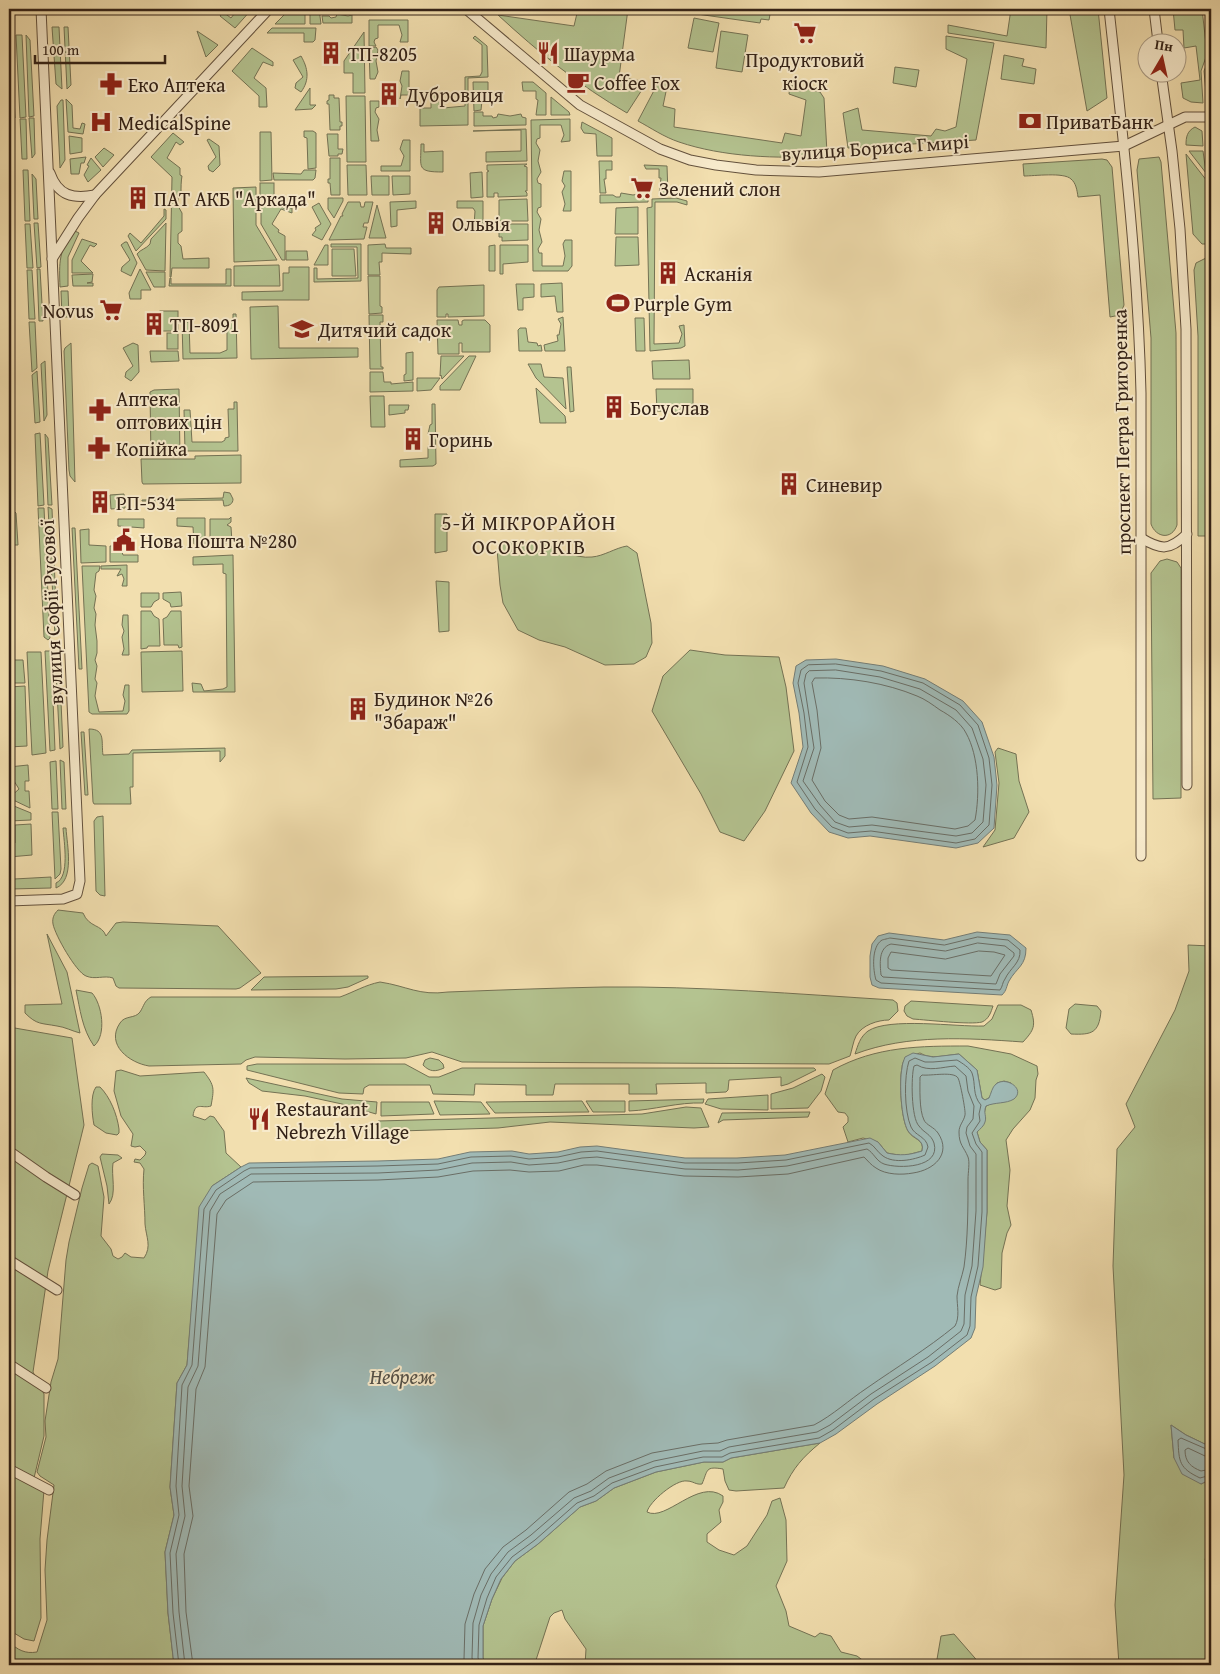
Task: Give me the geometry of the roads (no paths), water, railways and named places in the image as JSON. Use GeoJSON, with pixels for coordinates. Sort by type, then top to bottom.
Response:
{"type":"FeatureCollection","features":[{"type":"Feature","properties":{"kind":"street"},"geometry":{"type":"LineString","coordinates":[[41,9],[52,259]]}},
{"type":"Feature","properties":{"kind":"street"},"geometry":{"type":"LineString","coordinates":[[52,259],[73,225],[95,196],[269,9]]}},
{"type":"Feature","properties":{"kind":"street","name":"вулиця Бориса Гмирі"},"geometry":{"type":"LineString","coordinates":[[466,9],[580,105],[660,149],[707,164],[756,170],[819,172],[1124,146]]}},
{"type":"Feature","properties":{"kind":"street","name":"проспект Петра Григоренка"},"geometry":{"type":"LineString","coordinates":[[1109,9],[1124,146],[1140,340],[1141,856]]}},
{"type":"Feature","properties":{"kind":"street"},"geometry":{"type":"LineString","coordinates":[[1154,9],[1157,32]]}},
{"type":"Feature","properties":{"kind":"street"},"geometry":{"type":"LineString","coordinates":[[1162,82],[1180,229],[1186,329],[1187,784]]}},
{"type":"Feature","properties":{"kind":"street"},"geometry":{"type":"LineString","coordinates":[[1124,146],[1185,117],[1211,117]]}},
{"type":"Feature","properties":{"kind":"street"},"geometry":{"type":"LineString","coordinates":[[47,166],[57,188],[65,194],[84,197],[95,196]]}},
{"type":"Feature","properties":{"kind":"street","name":"вулиця Софії Русової"},"geometry":{"type":"LineString","coordinates":[[9,901],[71,897],[77,894],[80,881],[52,259]]}},
{"type":"Feature","properties":{"kind":"street"},"geometry":{"type":"LineString","coordinates":[[1141,538],[1160,547],[1168,547],[1174,546],[1187,534]]}},
{"type":"Feature","properties":{"kind":"street"},"geometry":{"type":"LineString","coordinates":[[9,1151],[75,1195]]}},
{"type":"Feature","properties":{"kind":"street"},"geometry":{"type":"LineString","coordinates":[[9,1260],[57,1290]]}},
{"type":"Feature","properties":{"kind":"street"},"geometry":{"type":"LineString","coordinates":[[9,1364],[46,1388]]}},
{"type":"Feature","properties":{"kind":"street"},"geometry":{"type":"LineString","coordinates":[[9,1469],[49,1490]]}},
{"type":"Feature","properties":{"kind":"water"},"geometry":{"type":"Polygon","coordinates":[[[836,659],[883,666],[925,679],[963,701],[982,722],[994,757],[997,785],[994,828],[978,843],[956,848],[870,836],[848,838],[829,832],[811,813],[791,783],[803,747],[793,683],[796,666],[806,660],[836,659]]]}},
{"type":"Feature","properties":{"kind":"water"},"geometry":{"type":"Polygon","coordinates":[[[977,932],[1010,935],[1026,948],[1023,963],[1012,976],[1002,995],[879,988],[872,985],[870,956],[872,944],[878,936],[889,933],[944,940],[977,932]]]}},
{"type":"Feature","properties":{"kind":"water","name":"Небреж"},"geometry":{"type":"Polygon","coordinates":[[[913,1053],[933,1057],[959,1054],[977,1070],[982,1098],[985,1100],[989,1098],[995,1085],[1000,1082],[1013,1085],[1018,1091],[1011,1101],[986,1106],[985,1122],[977,1132],[980,1142],[987,1150],[987,1212],[983,1267],[976,1297],[975,1328],[971,1338],[935,1366],[820,1443],[731,1458],[723,1462],[704,1462],[656,1472],[614,1488],[596,1501],[580,1507],[538,1544],[515,1561],[501,1579],[483,1626],[483,1658],[486,1665],[174,1665],[168,1613],[165,1552],[174,1515],[170,1487],[177,1383],[187,1365],[199,1207],[212,1186],[249,1163],[438,1159],[470,1152],[512,1151],[529,1154],[597,1146],[685,1158],[737,1158],[785,1155],[870,1138],[878,1142],[887,1153],[901,1155],[913,1153],[922,1151],[922,1144],[908,1131],[902,1109],[901,1082],[902,1065],[905,1057],[913,1053]]]}},
{"type":"Feature","properties":{"kind":"water"},"geometry":{"type":"Polygon","coordinates":[[[1171,1425],[1186,1435],[1211,1447],[1211,1479],[1201,1484],[1182,1474],[1174,1458],[1171,1425]]]}},
{"type":"Feature","properties":{"kind":"place","name":"Продуктовий кіоск"},"geometry":{"type":"Point","coordinates":[805,33]}},
{"type":"Feature","properties":{"kind":"place","name":"ТП-8205"},"geometry":{"type":"Point","coordinates":[331,53]}},
{"type":"Feature","properties":{"kind":"place","name":"Шаурма"},"geometry":{"type":"Point","coordinates":[548,53]}},
{"type":"Feature","properties":{"kind":"place","name":"Coffee Fox"},"geometry":{"type":"Point","coordinates":[578,82]}},
{"type":"Feature","properties":{"kind":"place","name":"Еко Аптека"},"geometry":{"type":"Point","coordinates":[111,84]}},
{"type":"Feature","properties":{"kind":"place","name":"Дубровиця"},"geometry":{"type":"Point","coordinates":[389,94]}},
{"type":"Feature","properties":{"kind":"place","name":"ПриватБанк"},"geometry":{"type":"Point","coordinates":[1030,121]}},
{"type":"Feature","properties":{"kind":"place","name":"MedicalSpine"},"geometry":{"type":"Point","coordinates":[101,122]}},
{"type":"Feature","properties":{"kind":"place","name":"Зелений слон"},"geometry":{"type":"Point","coordinates":[642,188]}},
{"type":"Feature","properties":{"kind":"place","name":"ПАТ АКБ \"Аркада\""},"geometry":{"type":"Point","coordinates":[138,198]}},
{"type":"Feature","properties":{"kind":"place","name":"Ольвія"},"geometry":{"type":"Point","coordinates":[436,223]}},
{"type":"Feature","properties":{"kind":"place","name":"Асканія"},"geometry":{"type":"Point","coordinates":[668,273]}},
{"type":"Feature","properties":{"kind":"place","name":"Purple Gym"},"geometry":{"type":"Point","coordinates":[618,303]}},
{"type":"Feature","properties":{"kind":"place","name":"Novus"},"geometry":{"type":"Point","coordinates":[111,310]}},
{"type":"Feature","properties":{"kind":"place","name":"ТП-8091"},"geometry":{"type":"Point","coordinates":[154,324]}},
{"type":"Feature","properties":{"kind":"place","name":"Дитячий садок"},"geometry":{"type":"Point","coordinates":[302,329]}},
{"type":"Feature","properties":{"kind":"place","name":"Богуслав"},"geometry":{"type":"Point","coordinates":[614,407]}},
{"type":"Feature","properties":{"kind":"place","name":"Аптека оптових цін"},"geometry":{"type":"Point","coordinates":[100,410]}},
{"type":"Feature","properties":{"kind":"place","name":"Горинь"},"geometry":{"type":"Point","coordinates":[413,439]}},
{"type":"Feature","properties":{"kind":"place","name":"Копійка"},"geometry":{"type":"Point","coordinates":[99,448]}},
{"type":"Feature","properties":{"kind":"place","name":"Синевир"},"geometry":{"type":"Point","coordinates":[789,484]}},
{"type":"Feature","properties":{"kind":"place","name":"РП-534"},"geometry":{"type":"Point","coordinates":[100,502]}},
{"type":"Feature","properties":{"kind":"place","name":"Нова Пошта №280"},"geometry":{"type":"Point","coordinates":[124,540]}},
{"type":"Feature","properties":{"kind":"place","name":"Будинок №26 \"Збараж\""},"geometry":{"type":"Point","coordinates":[358,709]}},
{"type":"Feature","properties":{"kind":"place","name":"Restaurant Nebrezh Village"},"geometry":{"type":"Point","coordinates":[259,1119]}},
{"type":"Feature","properties":{"kind":"district","name":"5-Й МІКРОРАЙОН ОСОКОРКІВ"},"geometry":{"type":"Point","coordinates":[529,534]}}]}
